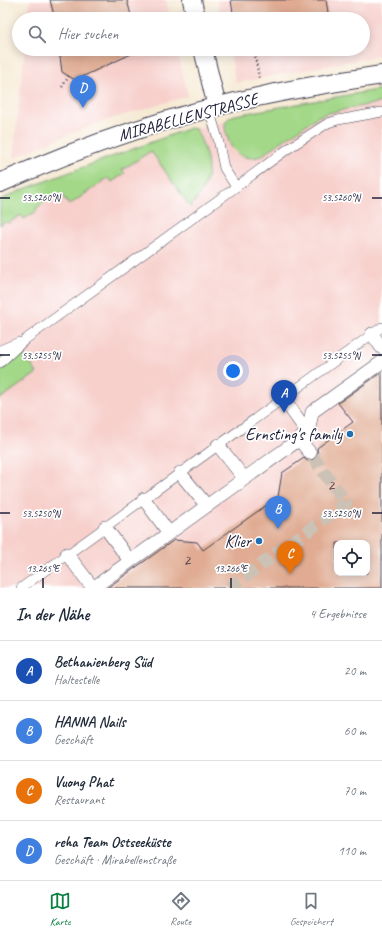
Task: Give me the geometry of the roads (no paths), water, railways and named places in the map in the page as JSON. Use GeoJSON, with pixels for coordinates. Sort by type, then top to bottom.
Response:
{"type":"FeatureCollection","features":[{"type":"Feature","properties":{"kind":"street"},"geometry":{"type":"LineString","coordinates":[[192,0],[195,12]]}},
{"type":"Feature","properties":{"kind":"street"},"geometry":{"type":"LineString","coordinates":[[204,56],[213,108]]}},
{"type":"Feature","properties":{"kind":"street","name":"MIRABELLENSTRASSE"},"geometry":{"type":"LineString","coordinates":[[0,183],[43,164],[126,132],[262,96],[382,75]]}},
{"type":"Feature","properties":{"kind":"street"},"geometry":{"type":"LineString","coordinates":[[377,330],[382,348]]}},
{"type":"Feature","properties":{"kind":"street"},"geometry":{"type":"LineString","coordinates":[[67,554],[93,588],[304,436],[312,412],[382,362]]}},
{"type":"Feature","properties":{"kind":"street"},"geometry":{"type":"LineString","coordinates":[[283,398],[304,436],[310,453]]}},
{"type":"Feature","properties":{"kind":"street"},"geometry":{"type":"LineString","coordinates":[[218,445],[244,478]]}},
{"type":"Feature","properties":{"kind":"street"},"geometry":{"type":"LineString","coordinates":[[180,473],[207,506]]}},
{"type":"Feature","properties":{"kind":"street"},"geometry":{"type":"LineString","coordinates":[[144,499],[169,533]]}},
{"type":"Feature","properties":{"kind":"street"},"geometry":{"type":"LineString","coordinates":[[105,527],[130,561]]}},
{"type":"Feature","properties":{"kind":"lane"},"geometry":{"type":"LineString","coordinates":[[213,108],[224,168],[236,186]]}},
{"type":"Feature","properties":{"kind":"lane"},"geometry":{"type":"LineString","coordinates":[[0,363],[26,339],[236,186],[328,123],[382,112]]}},
{"type":"Feature","properties":{"kind":"lane"},"geometry":{"type":"LineString","coordinates":[[20,588],[377,330]]}},
{"type":"Feature","properties":{"kind":"lane"},"geometry":{"type":"LineString","coordinates":[[0,350],[26,339]]}},
{"type":"Feature","properties":{"kind":"tunnel"},"geometry":{"type":"LineString","coordinates":[[229,588],[346,503],[310,453]]}},
{"type":"Feature","properties":{"kind":"place","name":"reha Team Ostseeküste"},"geometry":{"type":"Point","coordinates":[83,108]}},
{"type":"Feature","properties":{"kind":"place","name":"Bethanienberg Süd"},"geometry":{"type":"Point","coordinates":[284,413]}},
{"type":"Feature","properties":{"kind":"place","name":"Ernsting's family"},"geometry":{"type":"Point","coordinates":[350,434]}},
{"type":"Feature","properties":{"kind":"place","name":"HANNA Nails"},"geometry":{"type":"Point","coordinates":[278,529]}},
{"type":"Feature","properties":{"kind":"place","name":"Klier"},"geometry":{"type":"Point","coordinates":[259,541]}},
{"type":"Feature","properties":{"kind":"place","name":"Vuong Phat"},"geometry":{"type":"Point","coordinates":[290,574]}}]}
